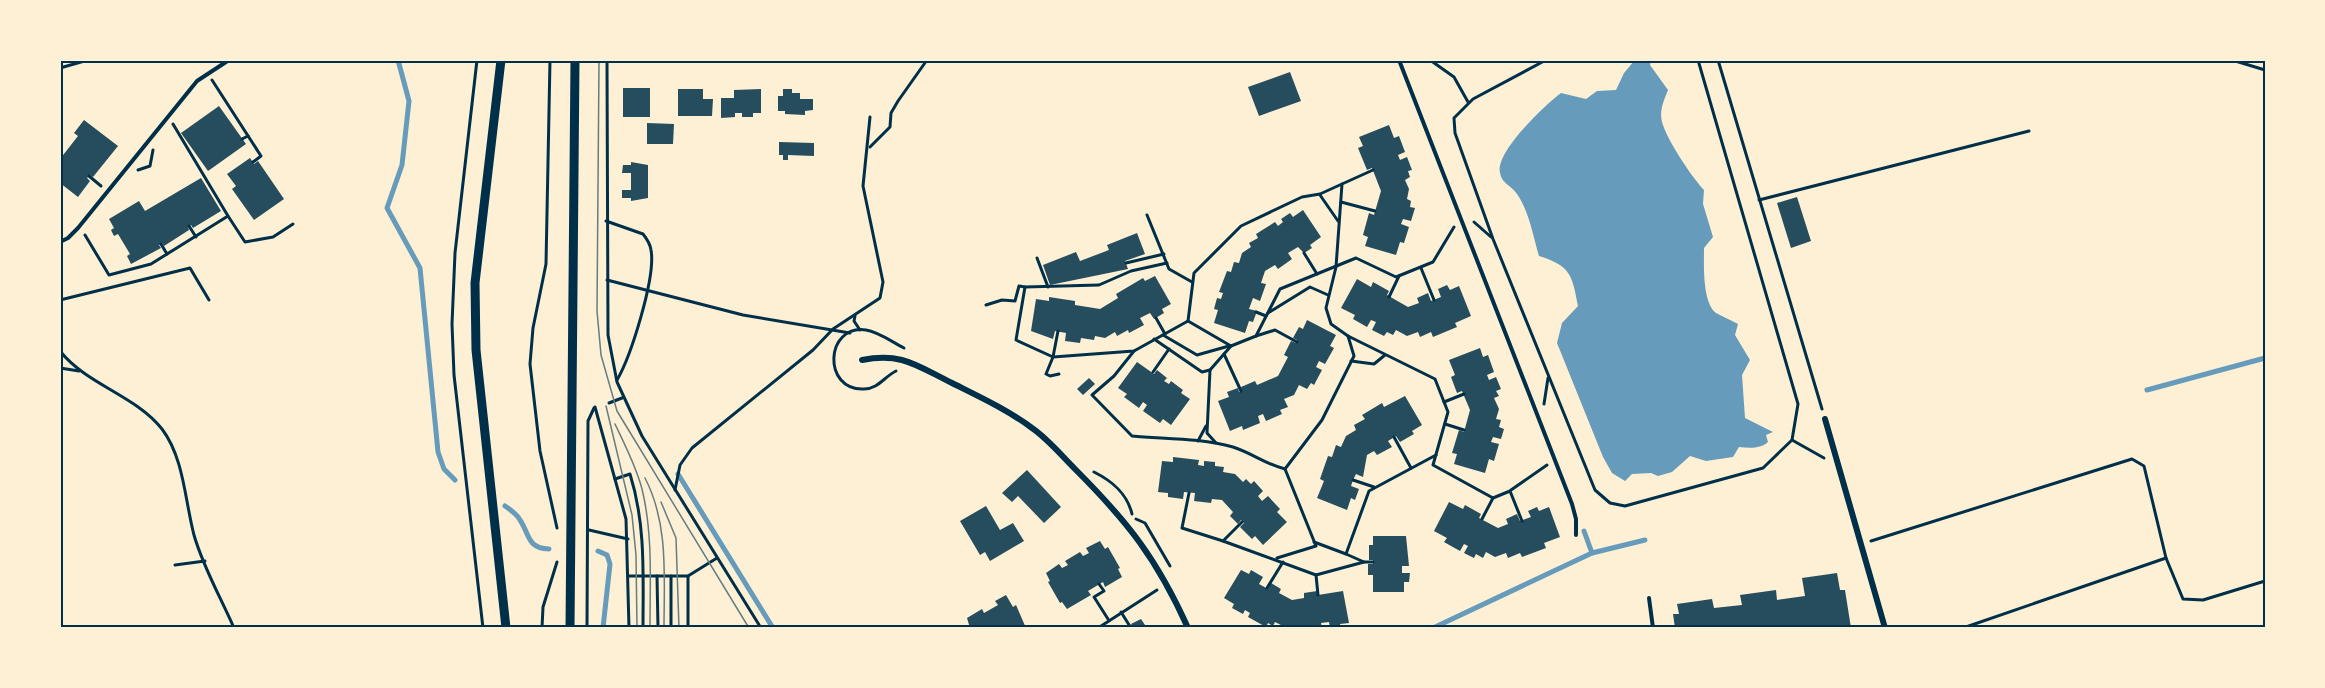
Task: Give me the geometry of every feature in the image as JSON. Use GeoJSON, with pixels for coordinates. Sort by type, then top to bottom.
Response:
{"type":"FeatureCollection","features":[{"type":"Feature","properties":{"kind":"street"},"geometry":{"type":"LineString","coordinates":[[501,60],[478,249],[476,338],[506,628]]}},
{"type":"Feature","properties":{"kind":"street"},"geometry":{"type":"LineString","coordinates":[[570,628],[575,60]]}},
{"type":"Feature","properties":{"kind":"street"},"geometry":{"type":"LineString","coordinates":[[750,60],[863,60]]}},
{"type":"Feature","properties":{"kind":"street"},"geometry":{"type":"LineString","coordinates":[[862,360],[883,356],[900,358],[963,388],[1032,428],[1099,493],[1139,538],[1161,572],[1188,628]]}},
{"type":"Feature","properties":{"kind":"street"},"geometry":{"type":"LineString","coordinates":[[1825,419],[1885,628]]}},
{"type":"Feature","properties":{"kind":"lane"},"geometry":{"type":"LineString","coordinates":[[60,242],[78,228],[196,81],[229,60]]}},
{"type":"Feature","properties":{"kind":"lane"},"geometry":{"type":"LineString","coordinates":[[1399,60],[1572,504],[1576,519],[1576,535]]}},
{"type":"Feature","properties":{"kind":"lane"},"geometry":{"type":"LineString","coordinates":[[1649,598],[1653,628]]}},
{"type":"Feature","properties":{"kind":"path"},"geometry":{"type":"LineString","coordinates":[[60,68],[88,60]]}},
{"type":"Feature","properties":{"kind":"path"},"geometry":{"type":"LineString","coordinates":[[550,60],[546,264],[533,328],[530,364],[540,451],[558,535]]}},
{"type":"Feature","properties":{"kind":"path"},"geometry":{"type":"LineString","coordinates":[[607,60],[608,335],[617,382],[622,398],[675,490],[761,628]]}},
{"type":"Feature","properties":{"kind":"path"},"geometry":{"type":"LineString","coordinates":[[868,148],[890,127],[891,114],[898,101],[927,60]]}},
{"type":"Feature","properties":{"kind":"path"},"geometry":{"type":"LineString","coordinates":[[1430,60],[1454,77],[1468,103]]}},
{"type":"Feature","properties":{"kind":"path"},"geometry":{"type":"LineString","coordinates":[[1546,60],[1468,103],[1454,118],[1455,133],[1493,239],[1595,490],[1610,503],[1625,506],[1763,468],[1792,440],[1798,404],[1698,60]]}},
{"type":"Feature","properties":{"kind":"path"},"geometry":{"type":"LineString","coordinates":[[1718,60],[1825,419]]}},
{"type":"Feature","properties":{"kind":"path"},"geometry":{"type":"LineString","coordinates":[[2232,60],[2265,70]]}},
{"type":"Feature","properties":{"kind":"path"},"geometry":{"type":"LineString","coordinates":[[212,78],[261,156],[253,162]]}},
{"type":"Feature","properties":{"kind":"path"},"geometry":{"type":"LineString","coordinates":[[675,490],[676,476],[685,455],[813,350],[833,329],[876,303],[883,291],[879,255],[863,186],[870,117]]}},
{"type":"Feature","properties":{"kind":"path"},"geometry":{"type":"LineString","coordinates":[[170,120],[245,242],[273,237],[293,225]]}},
{"type":"Feature","properties":{"kind":"path"},"geometry":{"type":"LineString","coordinates":[[1759,200],[2029,131]]}},
{"type":"Feature","properties":{"kind":"path"},"geometry":{"type":"LineString","coordinates":[[242,139],[248,136]]}},
{"type":"Feature","properties":{"kind":"path"},"geometry":{"type":"LineString","coordinates":[[1188,321],[1194,273],[1241,226],[1302,197],[1320,194],[1373,170]]}},
{"type":"Feature","properties":{"kind":"path"},"geometry":{"type":"LineString","coordinates":[[1342,184],[1336,267],[1326,308],[1331,324],[1348,336],[1435,379],[1448,412],[1433,465],[1493,498]]}},
{"type":"Feature","properties":{"kind":"path"},"geometry":{"type":"LineString","coordinates":[[1320,194],[1339,223]]}},
{"type":"Feature","properties":{"kind":"path"},"geometry":{"type":"LineString","coordinates":[[1341,202],[1375,211]]}},
{"type":"Feature","properties":{"kind":"path"},"geometry":{"type":"LineString","coordinates":[[1147,215],[1169,269],[1193,283]]}},
{"type":"Feature","properties":{"kind":"path"},"geometry":{"type":"LineString","coordinates":[[82,230],[109,275],[151,264],[228,216]]}},
{"type":"Feature","properties":{"kind":"path"},"geometry":{"type":"LineString","coordinates":[[606,221],[643,234],[652,252],[648,292],[625,367],[617,382]]}},
{"type":"Feature","properties":{"kind":"path"},"geometry":{"type":"LineString","coordinates":[[189,226],[196,237]]}},
{"type":"Feature","properties":{"kind":"path"},"geometry":{"type":"LineString","coordinates":[[1256,336],[1280,289],[1356,258],[1399,276],[1433,262],[1453,229]]}},
{"type":"Feature","properties":{"kind":"path"},"geometry":{"type":"LineString","coordinates":[[160,244],[167,254]]}},
{"type":"Feature","properties":{"kind":"path"},"geometry":{"type":"LineString","coordinates":[[1304,253],[1317,274]]}},
{"type":"Feature","properties":{"kind":"path"},"geometry":{"type":"LineString","coordinates":[[1126,263],[1164,254]]}},
{"type":"Feature","properties":{"kind":"path"},"geometry":{"type":"LineString","coordinates":[[1037,258],[1048,287]]}},
{"type":"Feature","properties":{"kind":"path"},"geometry":{"type":"LineString","coordinates":[[986,305],[1002,300],[1015,302],[1019,286],[1099,285],[1131,271],[1167,263]]}},
{"type":"Feature","properties":{"kind":"path"},"geometry":{"type":"LineString","coordinates":[[60,300],[190,268],[209,300]]}},
{"type":"Feature","properties":{"kind":"path"},"geometry":{"type":"LineString","coordinates":[[1421,268],[1434,300]]}},
{"type":"Feature","properties":{"kind":"path"},"geometry":{"type":"LineString","coordinates":[[1389,297],[1399,276]]}},
{"type":"Feature","properties":{"kind":"path"},"geometry":{"type":"LineString","coordinates":[[607,280],[743,315],[850,333]]}},
{"type":"Feature","properties":{"kind":"path"},"geometry":{"type":"LineString","coordinates":[[1025,287],[1016,340],[1053,357],[1134,351]]}},
{"type":"Feature","properties":{"kind":"path"},"geometry":{"type":"LineString","coordinates":[[1256,312],[1267,315],[1310,287],[1329,295]]}},
{"type":"Feature","properties":{"kind":"path"},"geometry":{"type":"LineString","coordinates":[[855,316],[854,321],[860,330]]}},
{"type":"Feature","properties":{"kind":"path"},"geometry":{"type":"LineString","coordinates":[[1156,318],[1164,334],[1197,355],[1231,346],[1275,330],[1297,342]]}},
{"type":"Feature","properties":{"kind":"path"},"geometry":{"type":"LineString","coordinates":[[1188,321],[1134,351],[1114,376],[1092,395],[1132,436],[1198,441],[1235,448],[1265,464],[1285,469]]}},
{"type":"Feature","properties":{"kind":"path"},"geometry":{"type":"LineString","coordinates":[[1188,321],[1231,346]]}},
{"type":"Feature","properties":{"kind":"path"},"geometry":{"type":"LineString","coordinates":[[906,370],[897,370],[877,386],[864,390],[853,388],[840,381],[832,364],[833,351],[840,340],[860,330],[869,331],[911,352]]}},
{"type":"Feature","properties":{"kind":"path"},"geometry":{"type":"LineString","coordinates":[[1058,332],[1053,357],[1046,374],[1050,376],[1059,374]]}},
{"type":"Feature","properties":{"kind":"path"},"geometry":{"type":"LineString","coordinates":[[1285,469],[1322,420],[1354,356],[1348,336]]}},
{"type":"Feature","properties":{"kind":"path"},"geometry":{"type":"LineString","coordinates":[[1154,339],[1202,372],[1210,370],[1231,346]]}},
{"type":"Feature","properties":{"kind":"path"},"geometry":{"type":"LineString","coordinates":[[1153,372],[1169,350]]}},
{"type":"Feature","properties":{"kind":"path"},"geometry":{"type":"LineString","coordinates":[[60,351],[81,371],[135,405],[164,432],[172,448],[187,495],[194,536],[234,628]]}},
{"type":"Feature","properties":{"kind":"path"},"geometry":{"type":"LineString","coordinates":[[1224,354],[1240,392]]}},
{"type":"Feature","properties":{"kind":"path"},"geometry":{"type":"LineString","coordinates":[[1351,361],[1374,364],[1385,355]]}},
{"type":"Feature","properties":{"kind":"path"},"geometry":{"type":"LineString","coordinates":[[60,369],[81,371]]}},
{"type":"Feature","properties":{"kind":"path"},"geometry":{"type":"LineString","coordinates":[[1210,370],[1207,433],[1216,444]]}},
{"type":"Feature","properties":{"kind":"path"},"geometry":{"type":"LineString","coordinates":[[1444,402],[1464,394]]}},
{"type":"Feature","properties":{"kind":"path"},"geometry":{"type":"LineString","coordinates":[[609,403],[622,398]]}},
{"type":"Feature","properties":{"kind":"path"},"geometry":{"type":"LineString","coordinates":[[587,628],[588,420],[595,407],[623,507],[628,539],[629,628]]}},
{"type":"Feature","properties":{"kind":"path"},"geometry":{"type":"LineString","coordinates":[[1198,441],[1207,424]]}},
{"type":"Feature","properties":{"kind":"path"},"geometry":{"type":"LineString","coordinates":[[1445,424],[1464,430]]}},
{"type":"Feature","properties":{"kind":"path"},"geometry":{"type":"LineString","coordinates":[[1394,437],[1411,468]]}},
{"type":"Feature","properties":{"kind":"path"},"geometry":{"type":"LineString","coordinates":[[1346,554],[1369,491],[1436,454]]}},
{"type":"Feature","properties":{"kind":"path"},"geometry":{"type":"LineString","coordinates":[[1870,541],[2132,459],[2144,466],[2166,558],[2183,599],[2203,600],[2265,581]]}},
{"type":"Feature","properties":{"kind":"path"},"geometry":{"type":"LineString","coordinates":[[1482,519],[1493,498],[1510,491],[1541,467],[1548,465]]}},
{"type":"Feature","properties":{"kind":"path"},"geometry":{"type":"LineString","coordinates":[[1275,559],[1316,546],[1285,469]]}},
{"type":"Feature","properties":{"kind":"path"},"geometry":{"type":"LineString","coordinates":[[615,479],[630,474],[641,524],[643,628]]}},
{"type":"Feature","properties":{"kind":"path"},"geometry":{"type":"LineString","coordinates":[[1353,480],[1375,488]]}},
{"type":"Feature","properties":{"kind":"path"},"geometry":{"type":"LineString","coordinates":[[1510,491],[1522,521]]}},
{"type":"Feature","properties":{"kind":"path"},"geometry":{"type":"LineString","coordinates":[[1189,493],[1182,528],[1316,574],[1364,562],[1373,562]]}},
{"type":"Feature","properties":{"kind":"path"},"geometry":{"type":"LineString","coordinates":[[1223,541],[1242,522]]}},
{"type":"Feature","properties":{"kind":"path"},"geometry":{"type":"LineString","coordinates":[[588,530],[628,539]]}},
{"type":"Feature","properties":{"kind":"path"},"geometry":{"type":"LineString","coordinates":[[1314,542],[1364,562]]}},
{"type":"Feature","properties":{"kind":"path"},"geometry":{"type":"LineString","coordinates":[[628,576],[688,576],[717,558]]}},
{"type":"Feature","properties":{"kind":"path"},"geometry":{"type":"LineString","coordinates":[[1963,628],[2166,558]]}},
{"type":"Feature","properties":{"kind":"path"},"geometry":{"type":"LineString","coordinates":[[542,628],[543,608],[557,560]]}},
{"type":"Feature","properties":{"kind":"path"},"geometry":{"type":"LineString","coordinates":[[175,565],[205,561]]}},
{"type":"Feature","properties":{"kind":"path"},"geometry":{"type":"LineString","coordinates":[[1266,588],[1283,562]]}},
{"type":"Feature","properties":{"kind":"path"},"geometry":{"type":"LineString","coordinates":[[1316,574],[1318,595]]}},
{"type":"Feature","properties":{"kind":"path"},"geometry":{"type":"LineString","coordinates":[[657,576],[657,628]]}},
{"type":"Feature","properties":{"kind":"path"},"geometry":{"type":"LineString","coordinates":[[671,576],[671,628]]}},
{"type":"Feature","properties":{"kind":"path"},"geometry":{"type":"LineString","coordinates":[[688,576],[688,628]]}},
{"type":"Feature","properties":{"kind":"path"},"geometry":{"type":"LineString","coordinates":[[1155,583],[1162,596]]}},
{"type":"Feature","properties":{"kind":"path"},"geometry":{"type":"LineString","coordinates":[[1099,584],[1104,591],[1094,597],[1108,619]]}},
{"type":"Feature","properties":{"kind":"path"},"geometry":{"type":"LineString","coordinates":[[1098,628],[1108,619],[1159,589]]}},
{"type":"Feature","properties":{"kind":"path"},"geometry":{"type":"LineString","coordinates":[[1121,612],[1131,628]]}},
{"type":"Feature","properties":{"kind":"water"},"geometry":{"type":"Polygon","coordinates":[[[1635,60],[1651,60],[1650,65],[1668,90],[1662,110],[1662,122],[1680,157],[1704,190],[1703,204],[1713,237],[1704,248],[1706,292],[1711,308],[1716,313],[1738,324],[1735,335],[1750,360],[1742,375],[1745,418],[1773,432],[1766,435],[1768,442],[1762,446],[1739,447],[1733,457],[1706,461],[1690,456],[1672,472],[1658,476],[1651,473],[1632,474],[1625,481],[1612,473],[1603,457],[1557,343],[1562,323],[1578,306],[1571,279],[1564,268],[1539,256],[1525,208],[1500,173],[1505,153],[1513,142],[1533,118],[1561,93],[1586,99],[1597,91],[1616,90],[1624,73],[1635,60]]]}},
{"type":"Feature","properties":{"kind":"building"},"geometry":{"type":"Polygon","coordinates":[[[1290,72],[1301,101],[1259,116],[1248,87],[1290,72]]]}},
{"type":"Feature","properties":{"kind":"building"},"geometry":{"type":"Polygon","coordinates":[[[623,88],[650,88],[650,117],[623,117],[623,88]]]}},
{"type":"Feature","properties":{"kind":"building"},"geometry":{"type":"Polygon","coordinates":[[[678,89],[703,89],[703,99],[713,99],[712,116],[678,116],[678,89]]]}},
{"type":"Feature","properties":{"kind":"building"},"geometry":{"type":"Polygon","coordinates":[[[761,89],[761,113],[753,113],[753,117],[742,117],[742,113],[735,113],[735,117],[721,118],[721,98],[734,98],[734,90],[761,89]]]}},
{"type":"Feature","properties":{"kind":"building"},"geometry":{"type":"Polygon","coordinates":[[[783,89],[792,89],[792,93],[800,93],[800,99],[813,99],[813,110],[805,111],[805,115],[785,114],[785,111],[778,111],[778,96],[783,96],[783,89]]]}},
{"type":"Feature","properties":{"kind":"building"},"geometry":{"type":"Polygon","coordinates":[[[219,106],[246,144],[208,171],[181,133],[219,106]]]}},
{"type":"Feature","properties":{"kind":"building"},"geometry":{"type":"Polygon","coordinates":[[[84,120],[118,146],[93,177],[90,175],[87,178],[90,181],[78,197],[60,183],[60,159],[78,136],[74,133],[84,120]]]}},
{"type":"Feature","properties":{"kind":"building"},"geometry":{"type":"Polygon","coordinates":[[[647,123],[674,124],[673,144],[647,144],[647,123]]]}},
{"type":"Feature","properties":{"kind":"building"},"geometry":{"type":"Polygon","coordinates":[[[1389,125],[1394,138],[1399,136],[1405,152],[1398,155],[1400,160],[1407,157],[1412,170],[1408,171],[1410,177],[1405,180],[1409,189],[1407,199],[1411,201],[1410,207],[1415,208],[1411,221],[1403,219],[1401,224],[1409,227],[1404,243],[1400,242],[1396,255],[1365,246],[1368,237],[1363,235],[1369,213],[1374,215],[1381,191],[1372,168],[1367,170],[1358,148],[1363,146],[1359,137],[1389,125]]]}},
{"type":"Feature","properties":{"kind":"building"},"geometry":{"type":"Polygon","coordinates":[[[779,142],[814,143],[814,156],[788,155],[788,160],[783,160],[783,155],[779,155],[779,142]]]}},
{"type":"Feature","properties":{"kind":"building"},"geometry":{"type":"Polygon","coordinates":[[[250,158],[254,164],[258,161],[284,199],[254,220],[232,189],[236,186],[227,174],[250,158]]]}},
{"type":"Feature","properties":{"kind":"building"},"geometry":{"type":"Polygon","coordinates":[[[631,162],[648,165],[648,198],[631,201],[631,198],[622,198],[622,190],[631,190],[631,173],[622,173],[623,165],[631,165],[631,162]]]}},
{"type":"Feature","properties":{"kind":"building"},"geometry":{"type":"Polygon","coordinates":[[[201,178],[221,211],[193,228],[191,225],[188,227],[189,230],[164,246],[162,243],[159,245],[161,248],[131,264],[127,256],[130,254],[118,234],[114,236],[111,230],[114,228],[109,219],[139,201],[145,211],[201,178]]]}},
{"type":"Feature","properties":{"kind":"building"},"geometry":{"type":"Polygon","coordinates":[[[1797,197],[1811,241],[1791,248],[1777,203],[1797,197]]]}},
{"type":"Feature","properties":{"kind":"building"},"geometry":{"type":"Polygon","coordinates":[[[1303,210],[1321,237],[1310,245],[1312,248],[1304,253],[1298,247],[1288,253],[1292,259],[1278,269],[1275,265],[1265,271],[1261,283],[1266,284],[1260,301],[1253,298],[1249,309],[1257,311],[1253,322],[1249,321],[1245,333],[1214,323],[1218,310],[1214,309],[1217,298],[1221,299],[1223,293],[1219,292],[1227,271],[1231,272],[1234,262],[1239,263],[1242,253],[1251,247],[1249,243],[1258,238],[1256,234],[1275,222],[1278,226],[1283,222],[1281,219],[1290,213],[1293,217],[1303,210]]]}},
{"type":"Feature","properties":{"kind":"building"},"geometry":{"type":"Polygon","coordinates":[[[1137,233],[1145,254],[1125,261],[1128,269],[1050,285],[1043,265],[1076,252],[1080,261],[1109,250],[1107,245],[1137,233]]]}},
{"type":"Feature","properties":{"kind":"building"},"geometry":{"type":"Polygon","coordinates":[[[1155,276],[1171,304],[1162,309],[1164,313],[1154,319],[1150,313],[1140,318],[1144,325],[1129,333],[1128,330],[1117,336],[1115,332],[1105,338],[1095,336],[1094,340],[1081,338],[1080,343],[1065,341],[1066,333],[1055,331],[1053,339],[1031,331],[1036,299],[1049,301],[1049,297],[1075,301],[1075,305],[1100,309],[1118,298],[1116,294],[1143,278],[1145,281],[1155,276]]]}},
{"type":"Feature","properties":{"kind":"building"},"geometry":{"type":"Polygon","coordinates":[[[1357,279],[1371,287],[1373,282],[1389,291],[1387,295],[1408,307],[1419,303],[1417,298],[1428,293],[1431,301],[1441,297],[1438,289],[1447,285],[1450,290],[1459,286],[1471,316],[1455,323],[1457,327],[1433,337],[1431,332],[1420,337],[1418,332],[1407,336],[1396,330],[1393,335],[1387,332],[1384,336],[1372,330],[1376,322],[1371,320],[1367,327],[1353,319],[1355,315],[1341,308],[1357,279]]]}},
{"type":"Feature","properties":{"kind":"building"},"geometry":{"type":"Polygon","coordinates":[[[1307,320],[1336,335],[1330,346],[1334,348],[1325,364],[1319,361],[1316,367],[1322,370],[1314,385],[1311,383],[1307,389],[1299,385],[1294,395],[1284,399],[1288,407],[1280,410],[1282,414],[1266,421],[1263,414],[1258,416],[1260,423],[1243,430],[1242,426],[1230,431],[1218,401],[1229,397],[1227,392],[1238,388],[1239,392],[1242,391],[1241,387],[1255,381],[1257,385],[1278,376],[1288,357],[1284,355],[1291,341],[1296,343],[1297,340],[1293,338],[1299,327],[1303,329],[1307,320]]]}},
{"type":"Feature","properties":{"kind":"building"},"geometry":{"type":"Polygon","coordinates":[[[1480,348],[1483,357],[1488,355],[1494,372],[1487,375],[1489,380],[1496,377],[1501,389],[1496,391],[1499,396],[1494,398],[1499,409],[1496,419],[1501,420],[1499,427],[1504,429],[1501,439],[1493,437],[1491,442],[1499,444],[1494,461],[1489,459],[1485,473],[1454,464],[1457,454],[1452,453],[1459,430],[1464,432],[1470,410],[1462,391],[1457,393],[1451,377],[1455,375],[1449,360],[1480,348]]]}},
{"type":"Feature","properties":{"kind":"building"},"geometry":{"type":"Polygon","coordinates":[[[1137,362],[1154,374],[1157,370],[1167,378],[1164,381],[1169,384],[1171,381],[1183,390],[1181,393],[1190,399],[1171,425],[1163,419],[1160,423],[1143,411],[1147,405],[1143,402],[1139,408],[1124,397],[1127,394],[1118,388],[1137,362]]]}},
{"type":"Feature","properties":{"kind":"building"},"geometry":{"type":"Polygon","coordinates":[[[1089,378],[1095,384],[1083,395],[1077,389],[1089,378]]]}},
{"type":"Feature","properties":{"kind":"building"},"geometry":{"type":"Polygon","coordinates":[[[1405,396],[1422,425],[1412,431],[1414,434],[1400,442],[1396,436],[1388,441],[1392,447],[1377,455],[1374,451],[1367,455],[1363,477],[1356,474],[1353,480],[1351,486],[1359,489],[1355,500],[1351,498],[1347,510],[1317,498],[1324,481],[1320,479],[1328,456],[1332,457],[1336,445],[1341,447],[1346,436],[1356,430],[1354,425],[1365,419],[1362,415],[1382,403],[1384,407],[1405,396]]]}},
{"type":"Feature","properties":{"kind":"building"},"geometry":{"type":"Polygon","coordinates":[[[1173,457],[1199,460],[1198,465],[1204,466],[1204,461],[1215,462],[1215,466],[1224,467],[1223,472],[1235,474],[1243,482],[1246,479],[1251,484],[1254,481],[1263,491],[1258,496],[1262,501],[1268,496],[1280,509],[1277,512],[1287,522],[1263,545],[1255,536],[1252,539],[1240,527],[1244,523],[1241,520],[1238,524],[1230,516],[1233,512],[1222,500],[1212,499],[1211,503],[1194,501],[1195,493],[1184,492],[1183,499],[1168,497],[1168,493],[1158,492],[1162,461],[1173,462],[1173,457]]]}},
{"type":"Feature","properties":{"kind":"building"},"geometry":{"type":"Polygon","coordinates":[[[1027,470],[1061,507],[1044,523],[1018,496],[1012,502],[1002,493],[1027,470]]]}},
{"type":"Feature","properties":{"kind":"building"},"geometry":{"type":"Polygon","coordinates":[[[1449,502],[1463,509],[1465,505],[1481,514],[1479,518],[1498,528],[1508,524],[1506,519],[1517,514],[1520,521],[1531,517],[1528,511],[1537,507],[1539,511],[1549,507],[1560,537],[1544,543],[1546,548],[1522,557],[1520,553],[1508,558],[1506,553],[1495,557],[1486,552],[1483,558],[1476,554],[1474,558],[1464,553],[1468,546],[1464,544],[1460,551],[1444,542],[1447,538],[1434,531],[1449,502]]]}},
{"type":"Feature","properties":{"kind":"building"},"geometry":{"type":"Polygon","coordinates":[[[986,506],[1000,530],[1013,523],[1024,541],[990,561],[985,552],[980,555],[960,521],[986,506]]]}},
{"type":"Feature","properties":{"kind":"building"},"geometry":{"type":"Polygon","coordinates":[[[1373,536],[1406,536],[1409,566],[1402,566],[1402,573],[1410,573],[1409,582],[1404,582],[1404,592],[1373,592],[1373,575],[1368,575],[1368,564],[1373,564],[1373,560],[1369,560],[1369,545],[1373,545],[1373,536]]]}},
{"type":"Feature","properties":{"kind":"building"},"geometry":{"type":"Polygon","coordinates":[[[1100,541],[1105,549],[1108,547],[1120,568],[1118,569],[1122,577],[1105,587],[1103,582],[1088,591],[1091,595],[1067,609],[1062,602],[1060,603],[1048,582],[1050,581],[1046,573],[1059,564],[1062,568],[1068,565],[1065,561],[1080,552],[1083,556],[1089,553],[1086,548],[1100,541]]]}},
{"type":"Feature","properties":{"kind":"building"},"geometry":{"type":"Polygon","coordinates":[[[1241,570],[1249,574],[1251,570],[1263,577],[1259,584],[1268,589],[1271,583],[1281,589],[1279,593],[1292,600],[1304,598],[1304,593],[1317,591],[1318,595],[1343,591],[1349,623],[1340,624],[1341,628],[1330,628],[1329,622],[1321,623],[1322,628],[1287,628],[1275,622],[1273,626],[1268,623],[1266,627],[1248,617],[1250,613],[1245,610],[1243,614],[1232,608],[1234,604],[1224,598],[1241,570]]]}},
{"type":"Feature","properties":{"kind":"building"},"geometry":{"type":"Polygon","coordinates":[[[1837,573],[1840,590],[1845,590],[1851,628],[1675,628],[1673,614],[1679,614],[1677,604],[1712,599],[1714,608],[1742,605],[1740,595],[1776,590],[1777,600],[1805,596],[1802,578],[1837,573]]]}},
{"type":"Feature","properties":{"kind":"building"},"geometry":{"type":"Polygon","coordinates":[[[1006,595],[1013,607],[1016,605],[1026,628],[970,628],[967,618],[982,609],[984,613],[998,605],[995,601],[1006,595]]]}},
{"type":"Feature","properties":{"kind":"building"},"geometry":{"type":"Polygon","coordinates":[[[1141,619],[1147,628],[1133,628],[1131,624],[1141,619]]]}},
{"type":"Feature","properties":{"kind":"waterway"},"geometry":{"type":"LineString","coordinates":[[398,60],[409,101],[402,165],[387,208],[420,268],[438,452],[444,469],[455,480]]}},
{"type":"Feature","properties":{"kind":"waterway"},"geometry":{"type":"LineString","coordinates":[[2147,390],[2265,358]]}},
{"type":"Feature","properties":{"kind":"waterway"},"geometry":{"type":"LineString","coordinates":[[678,474],[773,628]]}},
{"type":"Feature","properties":{"kind":"waterway"},"geometry":{"type":"LineString","coordinates":[[505,506],[519,518],[533,543],[549,549]]}},
{"type":"Feature","properties":{"kind":"waterway"},"geometry":{"type":"LineString","coordinates":[[1584,531],[1592,553]]}},
{"type":"Feature","properties":{"kind":"waterway"},"geometry":{"type":"LineString","coordinates":[[1433,628],[1592,553],[1645,540]]}},
{"type":"Feature","properties":{"kind":"waterway"},"geometry":{"type":"LineString","coordinates":[[598,551],[607,555],[610,564],[603,628]]}},
{"type":"Feature","properties":{"kind":"tram line"},"geometry":{"type":"LineString","coordinates":[[599,60],[597,311],[601,355],[617,411],[749,628]]}},
{"type":"Feature","properties":{"kind":"tram line"},"geometry":{"type":"LineString","coordinates":[[606,406],[632,515],[636,555],[637,628]]}},
{"type":"Feature","properties":{"kind":"tram line"},"geometry":{"type":"LineString","coordinates":[[615,424],[637,472],[646,506],[650,558],[650,628]]}},
{"type":"Feature","properties":{"kind":"tram line"},"geometry":{"type":"LineString","coordinates":[[645,478],[653,496],[662,532],[664,628]]}},
{"type":"Feature","properties":{"kind":"tram line"},"geometry":{"type":"LineString","coordinates":[[661,502],[676,538],[679,628]]}}]}
